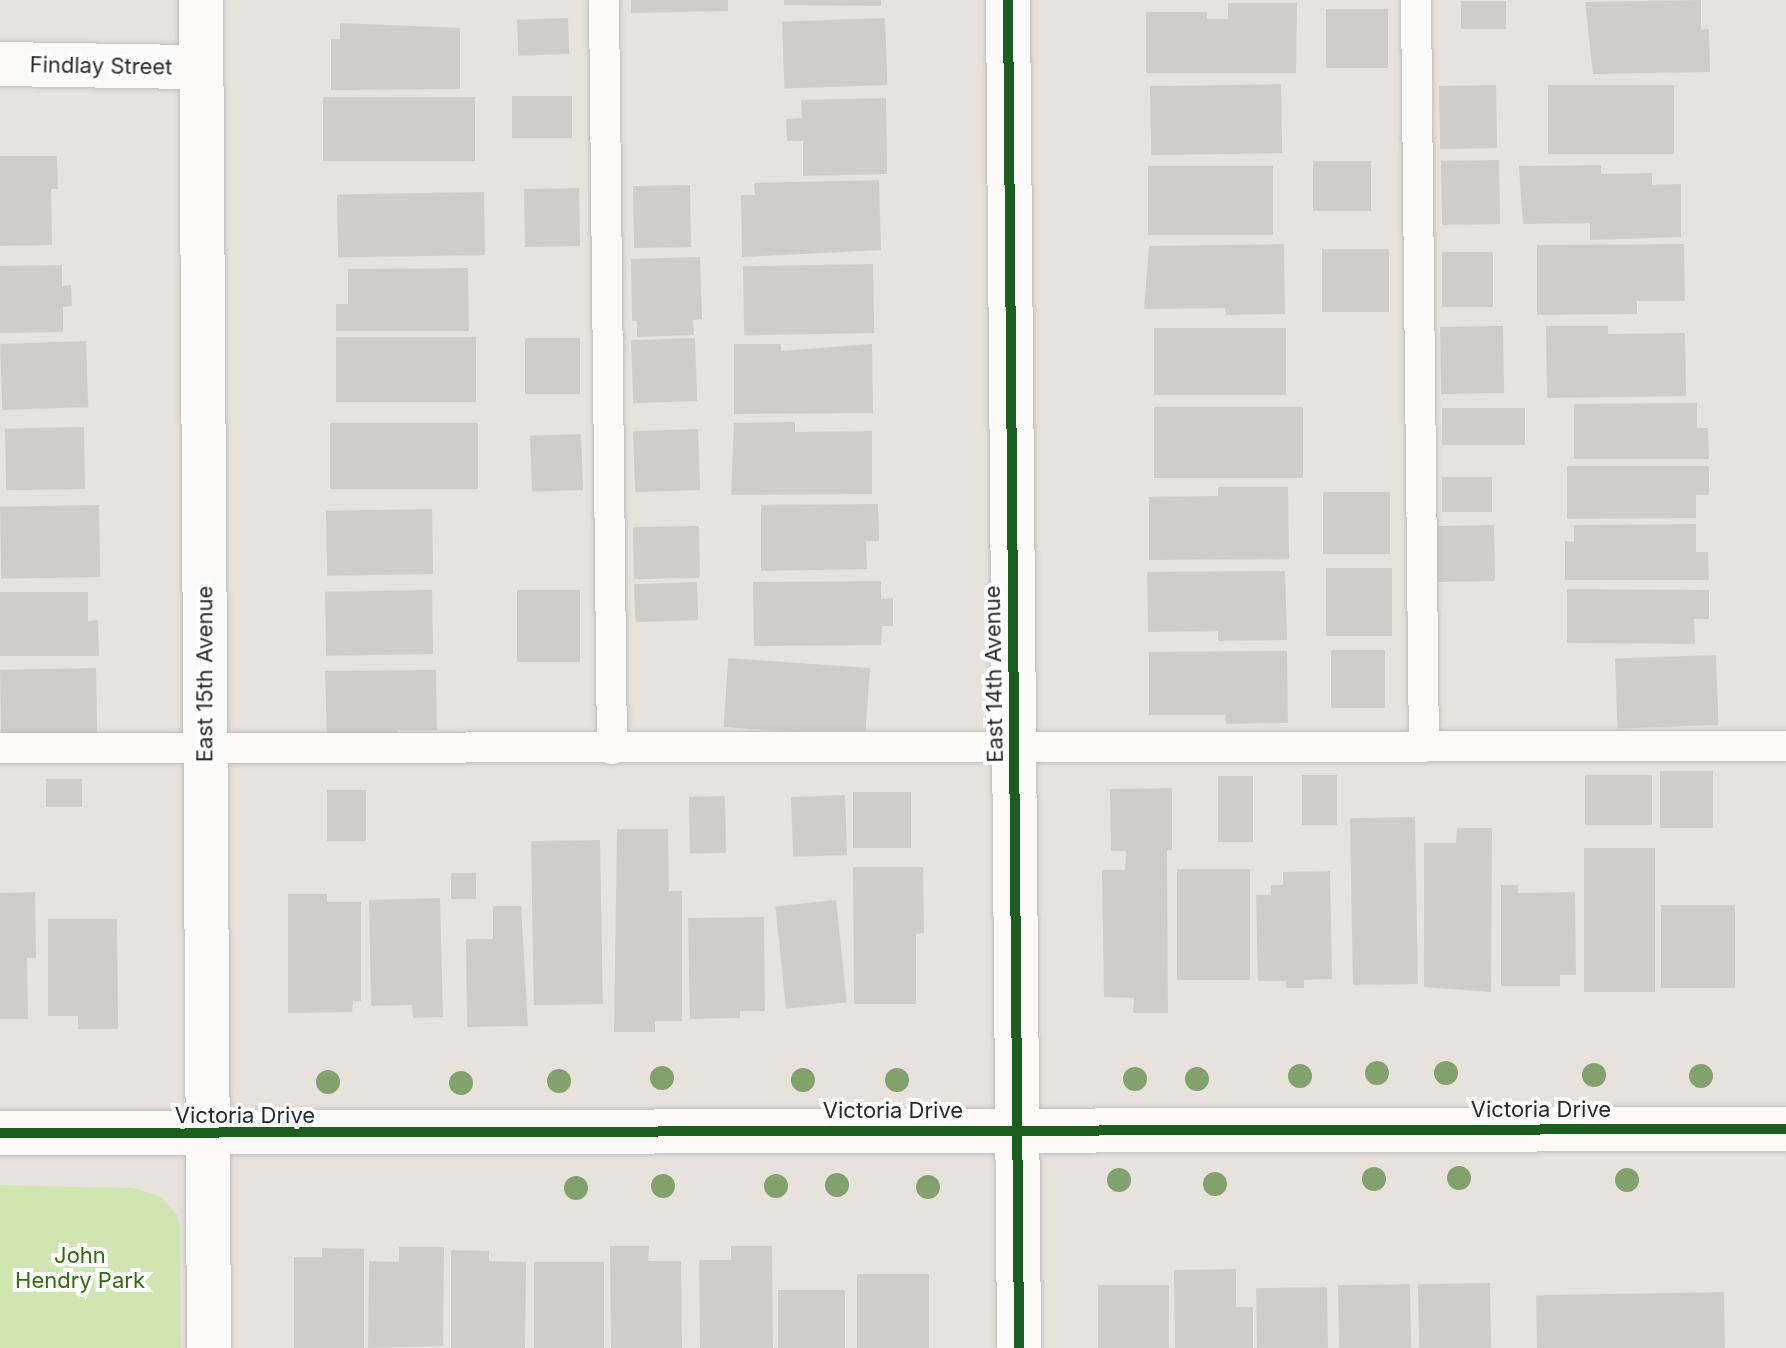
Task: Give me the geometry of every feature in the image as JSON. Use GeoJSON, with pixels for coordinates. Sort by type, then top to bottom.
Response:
{"type":"FeatureCollection","features":[{"type":"Feature","properties":{"kind":"street","name":"East 15th Avenue"},"geometry":{"type":"LineString","coordinates":[[201,0],[209,1348]]}},
{"type":"Feature","properties":{"kind":"street","name":"East 14th Avenue"},"geometry":{"type":"LineString","coordinates":[[1008,0],[1019,1348]]}},
{"type":"Feature","properties":{"kind":"street","name":"Findlay Street"},"geometry":{"type":"LineString","coordinates":[[0,64],[201,67]]}},
{"type":"Feature","properties":{"kind":"street","name":"Victoria Drive"},"geometry":{"type":"LineString","coordinates":[[0,1133],[206,1135],[1786,1129]]}},
{"type":"Feature","properties":{"kind":"lane"},"geometry":{"type":"LineString","coordinates":[[604,0],[612,749]]}},
{"type":"Feature","properties":{"kind":"lane"},"geometry":{"type":"LineString","coordinates":[[1416,0],[1424,747]]}},
{"type":"Feature","properties":{"kind":"lane"},"geometry":{"type":"LineString","coordinates":[[0,748],[1786,746]]}},
{"type":"Feature","properties":{"kind":"green space","name":"John Hendry Park"},"geometry":{"type":"Polygon","coordinates":[[[0,1185],[133,1188],[160,1196],[177,1215],[180,1228],[181,1348],[0,1348],[0,1185]]]}},
{"type":"Feature","properties":{"kind":"building"},"geometry":{"type":"Polygon","coordinates":[[[631,0],[728,0],[728,11],[631,13],[631,0]]]}},
{"type":"Feature","properties":{"kind":"building"},"geometry":{"type":"Polygon","coordinates":[[[784,0],[881,0],[881,6],[784,5],[784,0]]]}},
{"type":"Feature","properties":{"kind":"building"},"geometry":{"type":"Polygon","coordinates":[[[1701,0],[1701,30],[1709,29],[1710,72],[1593,74],[1585,2],[1701,0]]]}},
{"type":"Feature","properties":{"kind":"building"},"geometry":{"type":"Polygon","coordinates":[[[1461,1],[1506,1],[1506,29],[1461,29],[1461,1]]]}},
{"type":"Feature","properties":{"kind":"building"},"geometry":{"type":"Polygon","coordinates":[[[1228,3],[1297,3],[1296,73],[1146,73],[1146,12],[1207,12],[1207,19],[1228,19],[1228,3]]]}},
{"type":"Feature","properties":{"kind":"building"},"geometry":{"type":"Polygon","coordinates":[[[1326,9],[1388,9],[1388,68],[1326,68],[1326,9]]]}},
{"type":"Feature","properties":{"kind":"building"},"geometry":{"type":"Polygon","coordinates":[[[568,18],[569,54],[518,56],[517,20],[568,18]]]}},
{"type":"Feature","properties":{"kind":"building"},"geometry":{"type":"Polygon","coordinates":[[[885,18],[887,85],[784,89],[782,22],[885,18]]]}},
{"type":"Feature","properties":{"kind":"building"},"geometry":{"type":"Polygon","coordinates":[[[340,23],[460,28],[460,89],[331,90],[331,39],[340,39],[340,23]]]}},
{"type":"Feature","properties":{"kind":"building"},"geometry":{"type":"Polygon","coordinates":[[[1281,84],[1282,153],[1151,155],[1150,86],[1281,84]]]}},
{"type":"Feature","properties":{"kind":"building"},"geometry":{"type":"Polygon","coordinates":[[[1496,85],[1497,148],[1440,149],[1439,86],[1496,85]]]}},
{"type":"Feature","properties":{"kind":"building"},"geometry":{"type":"Polygon","coordinates":[[[1548,85],[1674,85],[1674,154],[1548,154],[1548,85]]]}},
{"type":"Feature","properties":{"kind":"building"},"geometry":{"type":"Polygon","coordinates":[[[512,96],[572,96],[572,138],[512,138],[512,96]]]}},
{"type":"Feature","properties":{"kind":"building"},"geometry":{"type":"Polygon","coordinates":[[[323,97],[475,97],[475,161],[323,161],[323,97]]]}},
{"type":"Feature","properties":{"kind":"building"},"geometry":{"type":"Polygon","coordinates":[[[886,98],[887,174],[803,176],[803,141],[787,141],[786,119],[802,118],[801,100],[886,98]]]}},
{"type":"Feature","properties":{"kind":"building"},"geometry":{"type":"Polygon","coordinates":[[[0,156],[57,156],[58,189],[51,189],[52,245],[0,246],[0,156]]]}},
{"type":"Feature","properties":{"kind":"building"},"geometry":{"type":"Polygon","coordinates":[[[1499,160],[1500,224],[1442,225],[1441,161],[1499,160]]]}},
{"type":"Feature","properties":{"kind":"building"},"geometry":{"type":"Polygon","coordinates":[[[1313,161],[1371,161],[1371,211],[1313,211],[1313,161]]]}},
{"type":"Feature","properties":{"kind":"building"},"geometry":{"type":"Polygon","coordinates":[[[1601,165],[1601,174],[1652,173],[1652,185],[1681,184],[1681,237],[1590,240],[1590,223],[1523,224],[1519,166],[1601,165]]]}},
{"type":"Feature","properties":{"kind":"building"},"geometry":{"type":"Polygon","coordinates":[[[1148,166],[1273,166],[1273,235],[1148,235],[1148,166]]]}},
{"type":"Feature","properties":{"kind":"building"},"geometry":{"type":"Polygon","coordinates":[[[879,180],[881,250],[742,257],[741,195],[755,195],[754,183],[879,180]]]}},
{"type":"Feature","properties":{"kind":"building"},"geometry":{"type":"Polygon","coordinates":[[[690,185],[691,247],[634,248],[633,186],[690,185]]]}},
{"type":"Feature","properties":{"kind":"building"},"geometry":{"type":"Polygon","coordinates":[[[579,188],[580,246],[525,247],[524,189],[579,188]]]}},
{"type":"Feature","properties":{"kind":"building"},"geometry":{"type":"Polygon","coordinates":[[[484,192],[485,255],[338,258],[337,195],[484,192]]]}},
{"type":"Feature","properties":{"kind":"building"},"geometry":{"type":"Polygon","coordinates":[[[1284,244],[1285,314],[1226,315],[1225,308],[1144,309],[1149,246],[1284,244]]]}},
{"type":"Feature","properties":{"kind":"building"},"geometry":{"type":"Polygon","coordinates":[[[1684,244],[1685,301],[1637,301],[1637,314],[1537,315],[1537,245],[1684,244]]]}},
{"type":"Feature","properties":{"kind":"building"},"geometry":{"type":"Polygon","coordinates":[[[1322,249],[1389,249],[1389,312],[1322,312],[1322,249]]]}},
{"type":"Feature","properties":{"kind":"building"},"geometry":{"type":"Polygon","coordinates":[[[1442,252],[1493,252],[1493,307],[1442,307],[1442,252]]]}},
{"type":"Feature","properties":{"kind":"building"},"geometry":{"type":"Polygon","coordinates":[[[700,257],[702,319],[693,320],[694,335],[637,337],[637,321],[632,321],[631,259],[700,257]]]}},
{"type":"Feature","properties":{"kind":"building"},"geometry":{"type":"Polygon","coordinates":[[[873,264],[874,333],[744,335],[743,266],[873,264]]]}},
{"type":"Feature","properties":{"kind":"building"},"geometry":{"type":"Polygon","coordinates":[[[62,265],[62,286],[71,285],[72,306],[63,307],[63,332],[0,333],[0,266],[62,265]]]}},
{"type":"Feature","properties":{"kind":"building"},"geometry":{"type":"Polygon","coordinates":[[[468,268],[469,331],[336,331],[336,304],[348,304],[348,269],[468,268]]]}},
{"type":"Feature","properties":{"kind":"building"},"geometry":{"type":"Polygon","coordinates":[[[1503,326],[1504,393],[1441,394],[1440,327],[1503,326]]]}},
{"type":"Feature","properties":{"kind":"building"},"geometry":{"type":"Polygon","coordinates":[[[1546,326],[1608,326],[1608,334],[1685,333],[1686,396],[1547,398],[1546,326]]]}},
{"type":"Feature","properties":{"kind":"building"},"geometry":{"type":"Polygon","coordinates":[[[1154,328],[1286,328],[1286,395],[1154,395],[1154,328]]]}},
{"type":"Feature","properties":{"kind":"building"},"geometry":{"type":"Polygon","coordinates":[[[336,337],[476,337],[476,402],[336,402],[336,337]]]}},
{"type":"Feature","properties":{"kind":"building"},"geometry":{"type":"Polygon","coordinates":[[[525,338],[580,338],[580,394],[525,394],[525,338]]]}},
{"type":"Feature","properties":{"kind":"building"},"geometry":{"type":"Polygon","coordinates":[[[695,338],[697,401],[633,403],[631,340],[695,338]]]}},
{"type":"Feature","properties":{"kind":"building"},"geometry":{"type":"Polygon","coordinates":[[[86,341],[88,407],[2,410],[0,344],[86,341]]]}},
{"type":"Feature","properties":{"kind":"building"},"geometry":{"type":"Polygon","coordinates":[[[734,344],[781,344],[781,351],[872,344],[873,413],[734,414],[734,344]]]}},
{"type":"Feature","properties":{"kind":"building"},"geometry":{"type":"Polygon","coordinates":[[[1697,403],[1697,428],[1708,428],[1709,459],[1574,459],[1574,404],[1697,403]]]}},
{"type":"Feature","properties":{"kind":"building"},"geometry":{"type":"Polygon","coordinates":[[[1154,407],[1303,407],[1303,478],[1154,478],[1154,407]]]}},
{"type":"Feature","properties":{"kind":"building"},"geometry":{"type":"Polygon","coordinates":[[[1442,408],[1525,408],[1525,445],[1442,445],[1442,408]]]}},
{"type":"Feature","properties":{"kind":"building"},"geometry":{"type":"Polygon","coordinates":[[[795,422],[795,432],[872,431],[872,494],[731,495],[734,423],[795,422]]]}},
{"type":"Feature","properties":{"kind":"building"},"geometry":{"type":"Polygon","coordinates":[[[330,423],[478,423],[478,489],[330,489],[330,423]]]}},
{"type":"Feature","properties":{"kind":"building"},"geometry":{"type":"Polygon","coordinates":[[[84,427],[85,489],[6,490],[5,428],[84,427]]]}},
{"type":"Feature","properties":{"kind":"building"},"geometry":{"type":"Polygon","coordinates":[[[698,429],[700,490],[635,492],[633,431],[698,429]]]}},
{"type":"Feature","properties":{"kind":"building"},"geometry":{"type":"Polygon","coordinates":[[[581,434],[583,490],[532,492],[530,436],[581,434]]]}},
{"type":"Feature","properties":{"kind":"building"},"geometry":{"type":"Polygon","coordinates":[[[1567,466],[1709,466],[1709,495],[1696,495],[1696,518],[1567,519],[1567,466]]]}},
{"type":"Feature","properties":{"kind":"building"},"geometry":{"type":"Polygon","coordinates":[[[1442,477],[1492,477],[1492,512],[1442,512],[1442,477]]]}},
{"type":"Feature","properties":{"kind":"building"},"geometry":{"type":"Polygon","coordinates":[[[1218,487],[1288,487],[1289,559],[1149,560],[1149,497],[1218,496],[1218,487]]]}},
{"type":"Feature","properties":{"kind":"building"},"geometry":{"type":"Polygon","coordinates":[[[1323,492],[1390,492],[1390,554],[1323,554],[1323,492]]]}},
{"type":"Feature","properties":{"kind":"building"},"geometry":{"type":"Polygon","coordinates":[[[878,504],[879,541],[866,541],[867,569],[761,571],[761,505],[878,504]]]}},
{"type":"Feature","properties":{"kind":"building"},"geometry":{"type":"Polygon","coordinates":[[[99,505],[100,577],[1,579],[0,507],[99,505]]]}},
{"type":"Feature","properties":{"kind":"building"},"geometry":{"type":"Polygon","coordinates":[[[432,509],[433,574],[327,576],[326,511],[432,509]]]}},
{"type":"Feature","properties":{"kind":"building"},"geometry":{"type":"Polygon","coordinates":[[[1696,524],[1696,552],[1708,552],[1709,580],[1565,580],[1565,541],[1574,542],[1574,525],[1696,524]]]}},
{"type":"Feature","properties":{"kind":"building"},"geometry":{"type":"Polygon","coordinates":[[[1494,525],[1495,581],[1437,582],[1436,526],[1494,525]]]}},
{"type":"Feature","properties":{"kind":"building"},"geometry":{"type":"Polygon","coordinates":[[[699,526],[700,578],[634,579],[633,527],[699,526]]]}},
{"type":"Feature","properties":{"kind":"building"},"geometry":{"type":"Polygon","coordinates":[[[1326,568],[1392,568],[1392,636],[1326,636],[1326,568]]]}},
{"type":"Feature","properties":{"kind":"building"},"geometry":{"type":"Polygon","coordinates":[[[1285,571],[1287,640],[1218,641],[1218,631],[1148,632],[1147,572],[1285,571]]]}},
{"type":"Feature","properties":{"kind":"building"},"geometry":{"type":"Polygon","coordinates":[[[881,581],[881,599],[893,598],[893,626],[882,626],[881,645],[754,646],[753,582],[881,581]]]}},
{"type":"Feature","properties":{"kind":"building"},"geometry":{"type":"Polygon","coordinates":[[[697,582],[698,620],[635,622],[634,584],[697,582]]]}},
{"type":"Feature","properties":{"kind":"building"},"geometry":{"type":"Polygon","coordinates":[[[1567,589],[1709,590],[1709,619],[1694,619],[1695,644],[1567,643],[1567,589]]]}},
{"type":"Feature","properties":{"kind":"building"},"geometry":{"type":"Polygon","coordinates":[[[432,590],[433,654],[326,656],[325,592],[432,590]]]}},
{"type":"Feature","properties":{"kind":"building"},"geometry":{"type":"Polygon","coordinates":[[[517,590],[580,590],[580,662],[517,662],[517,590]]]}},
{"type":"Feature","properties":{"kind":"building"},"geometry":{"type":"Polygon","coordinates":[[[0,592],[88,592],[88,621],[98,620],[99,656],[0,656],[0,592]]]}},
{"type":"Feature","properties":{"kind":"building"},"geometry":{"type":"Polygon","coordinates":[[[1331,650],[1385,650],[1385,708],[1331,708],[1331,650]]]}},
{"type":"Feature","properties":{"kind":"building"},"geometry":{"type":"Polygon","coordinates":[[[1287,651],[1288,723],[1226,724],[1225,715],[1149,715],[1149,652],[1287,651]]]}},
{"type":"Feature","properties":{"kind":"building"},"geometry":{"type":"Polygon","coordinates":[[[1716,655],[1718,725],[1618,728],[1615,659],[1716,655]]]}},
{"type":"Feature","properties":{"kind":"building"},"geometry":{"type":"Polygon","coordinates":[[[728,658],[870,668],[865,737],[724,727],[728,658]]]}},
{"type":"Feature","properties":{"kind":"building"},"geometry":{"type":"Polygon","coordinates":[[[96,668],[97,743],[1,745],[0,670],[96,668]]]}},
{"type":"Feature","properties":{"kind":"building"},"geometry":{"type":"Polygon","coordinates":[[[436,670],[437,730],[398,730],[398,740],[327,740],[325,671],[436,670]]]}},
{"type":"Feature","properties":{"kind":"building"},"geometry":{"type":"Polygon","coordinates":[[[1660,771],[1713,771],[1713,828],[1660,828],[1660,771]]]}},
{"type":"Feature","properties":{"kind":"building"},"geometry":{"type":"Polygon","coordinates":[[[1302,775],[1337,775],[1337,825],[1302,825],[1302,775]]]}},
{"type":"Feature","properties":{"kind":"building"},"geometry":{"type":"Polygon","coordinates":[[[1585,775],[1652,775],[1652,825],[1585,825],[1585,775]]]}},
{"type":"Feature","properties":{"kind":"building"},"geometry":{"type":"Polygon","coordinates":[[[1218,776],[1253,776],[1253,842],[1218,842],[1218,776]]]}},
{"type":"Feature","properties":{"kind":"building"},"geometry":{"type":"Polygon","coordinates":[[[46,779],[82,779],[82,807],[46,807],[46,779]]]}},
{"type":"Feature","properties":{"kind":"building"},"geometry":{"type":"Polygon","coordinates":[[[1172,788],[1172,850],[1167,850],[1168,1013],[1133,1013],[1134,998],[1104,997],[1102,870],[1125,870],[1126,851],[1111,851],[1110,789],[1172,788]]]}},
{"type":"Feature","properties":{"kind":"building"},"geometry":{"type":"Polygon","coordinates":[[[327,790],[366,790],[366,841],[327,841],[327,790]]]}},
{"type":"Feature","properties":{"kind":"building"},"geometry":{"type":"Polygon","coordinates":[[[853,792],[911,792],[911,848],[853,848],[853,792]]]}},
{"type":"Feature","properties":{"kind":"building"},"geometry":{"type":"Polygon","coordinates":[[[845,795],[847,855],[793,857],[791,797],[845,795]]]}},
{"type":"Feature","properties":{"kind":"building"},"geometry":{"type":"Polygon","coordinates":[[[725,796],[726,853],[690,854],[689,797],[725,796]]]}},
{"type":"Feature","properties":{"kind":"building"},"geometry":{"type":"Polygon","coordinates":[[[1415,817],[1418,984],[1353,985],[1350,818],[1415,817]]]}},
{"type":"Feature","properties":{"kind":"building"},"geometry":{"type":"Polygon","coordinates":[[[1457,828],[1492,828],[1491,992],[1424,987],[1424,843],[1456,843],[1457,828]]]}},
{"type":"Feature","properties":{"kind":"building"},"geometry":{"type":"Polygon","coordinates":[[[617,829],[668,829],[669,891],[682,891],[682,1021],[655,1021],[655,1032],[614,1032],[617,829]]]}},
{"type":"Feature","properties":{"kind":"building"},"geometry":{"type":"Polygon","coordinates":[[[600,840],[603,1004],[534,1005],[531,841],[600,840]]]}},
{"type":"Feature","properties":{"kind":"building"},"geometry":{"type":"Polygon","coordinates":[[[1584,848],[1655,848],[1655,992],[1584,992],[1584,848]]]}},
{"type":"Feature","properties":{"kind":"building"},"geometry":{"type":"Polygon","coordinates":[[[853,867],[923,867],[924,933],[916,934],[916,1004],[854,1004],[853,867]]]}},
{"type":"Feature","properties":{"kind":"building"},"geometry":{"type":"Polygon","coordinates":[[[1177,869],[1250,869],[1250,980],[1177,980],[1177,869]]]}},
{"type":"Feature","properties":{"kind":"building"},"geometry":{"type":"Polygon","coordinates":[[[1330,871],[1332,979],[1304,980],[1304,988],[1286,988],[1286,981],[1258,981],[1256,895],[1271,895],[1271,885],[1283,885],[1283,872],[1330,871]]]}},
{"type":"Feature","properties":{"kind":"building"},"geometry":{"type":"Polygon","coordinates":[[[451,873],[476,873],[476,899],[451,899],[451,873]]]}},
{"type":"Feature","properties":{"kind":"building"},"geometry":{"type":"Polygon","coordinates":[[[1501,885],[1518,885],[1518,893],[1575,892],[1576,975],[1560,975],[1560,986],[1501,986],[1501,885]]]}},
{"type":"Feature","properties":{"kind":"building"},"geometry":{"type":"Polygon","coordinates":[[[35,892],[36,958],[27,958],[28,1019],[0,1019],[0,893],[35,892]]]}},
{"type":"Feature","properties":{"kind":"building"},"geometry":{"type":"Polygon","coordinates":[[[288,894],[327,894],[327,902],[361,902],[361,1001],[353,1001],[352,1012],[288,1013],[288,894]]]}},
{"type":"Feature","properties":{"kind":"building"},"geometry":{"type":"Polygon","coordinates":[[[440,898],[443,1017],[413,1018],[412,1005],[371,1006],[369,900],[440,898]]]}},
{"type":"Feature","properties":{"kind":"building"},"geometry":{"type":"Polygon","coordinates":[[[836,900],[847,1002],[786,1009],[775,906],[836,900]]]}},
{"type":"Feature","properties":{"kind":"building"},"geometry":{"type":"Polygon","coordinates":[[[1661,905],[1735,905],[1735,988],[1661,988],[1661,905]]]}},
{"type":"Feature","properties":{"kind":"building"},"geometry":{"type":"Polygon","coordinates":[[[493,906],[521,906],[528,1026],[467,1027],[466,939],[493,939],[493,906]]]}},
{"type":"Feature","properties":{"kind":"building"},"geometry":{"type":"Polygon","coordinates":[[[764,917],[765,1011],[740,1011],[740,1018],[690,1019],[688,918],[764,917]]]}},
{"type":"Feature","properties":{"kind":"building"},"geometry":{"type":"Polygon","coordinates":[[[48,919],[117,919],[118,1029],[78,1029],[78,1016],[48,1016],[48,919]]]}},
{"type":"Feature","properties":{"kind":"building"},"geometry":{"type":"Polygon","coordinates":[[[610,1246],[649,1246],[648,1261],[681,1261],[682,1348],[611,1348],[610,1246]]]}},
{"type":"Feature","properties":{"kind":"building"},"geometry":{"type":"Polygon","coordinates":[[[731,1246],[772,1246],[773,1348],[700,1348],[699,1260],[731,1260],[731,1246]]]}},
{"type":"Feature","properties":{"kind":"building"},"geometry":{"type":"Polygon","coordinates":[[[399,1247],[444,1247],[443,1346],[368,1348],[369,1261],[399,1262],[399,1247]]]}},
{"type":"Feature","properties":{"kind":"building"},"geometry":{"type":"Polygon","coordinates":[[[322,1248],[364,1249],[364,1348],[294,1348],[294,1257],[322,1257],[322,1248]]]}},
{"type":"Feature","properties":{"kind":"building"},"geometry":{"type":"Polygon","coordinates":[[[451,1250],[489,1251],[489,1261],[526,1262],[525,1348],[451,1348],[451,1250]]]}},
{"type":"Feature","properties":{"kind":"building"},"geometry":{"type":"Polygon","coordinates":[[[534,1262],[604,1262],[604,1348],[534,1348],[534,1262]]]}},
{"type":"Feature","properties":{"kind":"building"},"geometry":{"type":"Polygon","coordinates":[[[1236,1269],[1236,1307],[1253,1307],[1253,1348],[1175,1348],[1174,1270],[1236,1269]]]}},
{"type":"Feature","properties":{"kind":"building"},"geometry":{"type":"Polygon","coordinates":[[[857,1274],[929,1274],[929,1348],[857,1348],[857,1274]]]}},
{"type":"Feature","properties":{"kind":"building"},"geometry":{"type":"Polygon","coordinates":[[[1490,1283],[1491,1348],[1419,1348],[1418,1284],[1490,1283]]]}},
{"type":"Feature","properties":{"kind":"building"},"geometry":{"type":"Polygon","coordinates":[[[1410,1284],[1411,1348],[1339,1348],[1338,1285],[1410,1284]]]}},
{"type":"Feature","properties":{"kind":"building"},"geometry":{"type":"Polygon","coordinates":[[[1098,1285],[1169,1285],[1169,1348],[1098,1348],[1098,1285]]]}},
{"type":"Feature","properties":{"kind":"building"},"geometry":{"type":"Polygon","coordinates":[[[1327,1287],[1328,1348],[1257,1348],[1256,1288],[1327,1287]]]}},
{"type":"Feature","properties":{"kind":"building"},"geometry":{"type":"Polygon","coordinates":[[[778,1290],[845,1290],[845,1348],[778,1348],[778,1290]]]}},
{"type":"Feature","properties":{"kind":"building"},"geometry":{"type":"Polygon","coordinates":[[[1724,1292],[1725,1348],[1537,1348],[1536,1295],[1724,1292]]]}},
{"type":"Feature","properties":{"kind":"cycle path"},"geometry":{"type":"LineString","coordinates":[[1008,0],[1019,1348]]}},
{"type":"Feature","properties":{"kind":"cycle path"},"geometry":{"type":"LineString","coordinates":[[0,1133],[1786,1129]]}}]}
